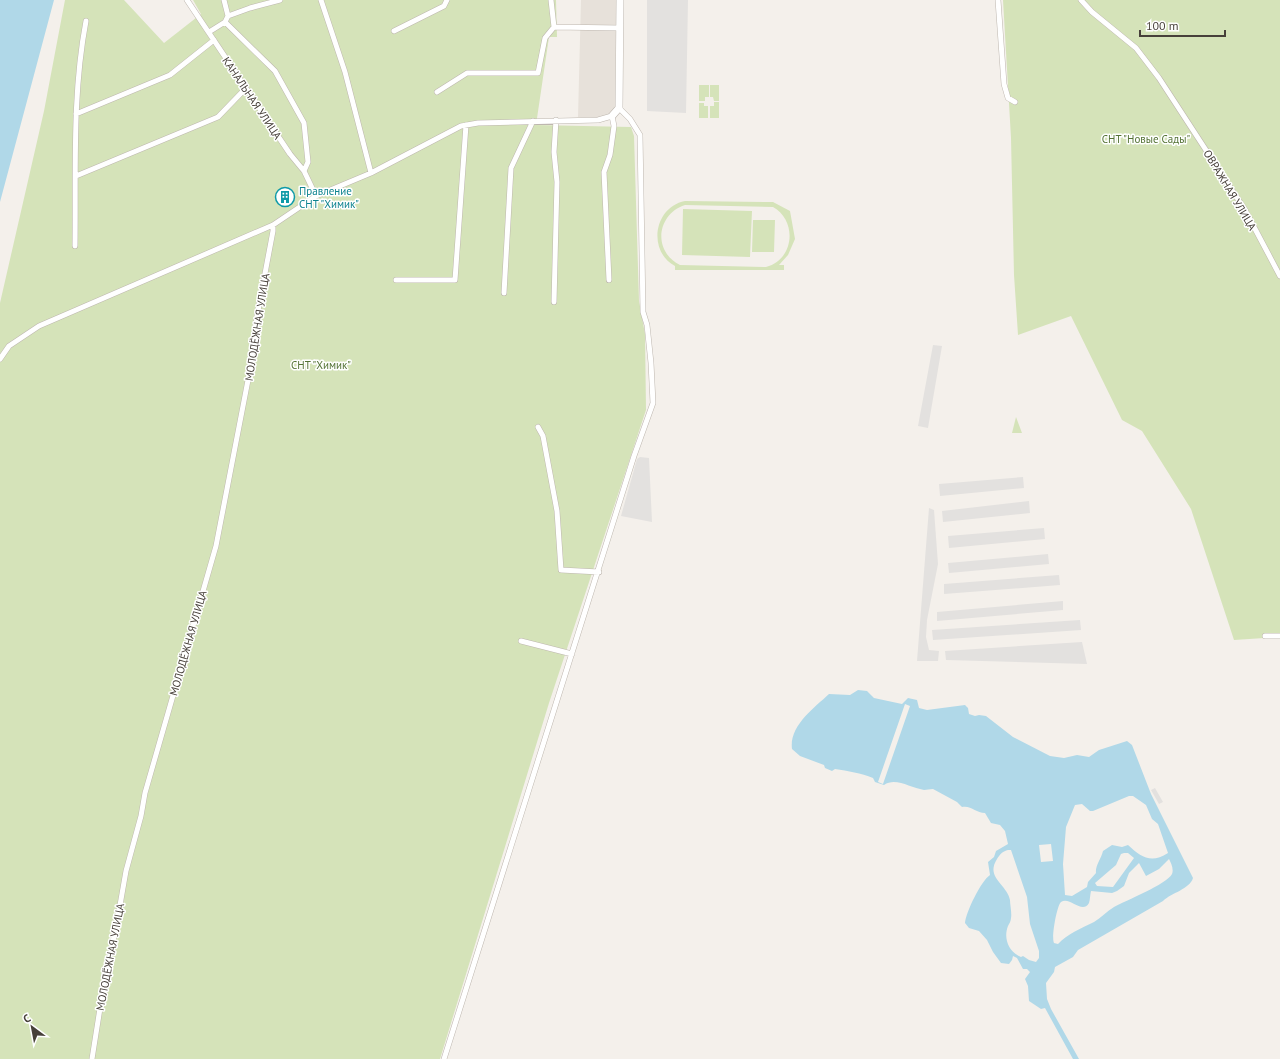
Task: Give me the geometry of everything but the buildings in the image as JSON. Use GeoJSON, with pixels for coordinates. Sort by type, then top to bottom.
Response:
{"type":"FeatureCollection","features":[{"type":"Feature","properties":{"kind":"street","name":"КАНАЛЬНАЯ УЛИЦА"},"geometry":{"type":"LineString","coordinates":[[187,0],[290,154],[304,171],[316,196]]}},
{"type":"Feature","properties":{"kind":"street"},"geometry":{"type":"LineString","coordinates":[[209,32],[225,22],[228,16],[224,0]]}},
{"type":"Feature","properties":{"kind":"street"},"geometry":{"type":"LineString","coordinates":[[228,16],[280,0]]}},
{"type":"Feature","properties":{"kind":"street"},"geometry":{"type":"LineString","coordinates":[[321,0],[346,72],[371,173]]}},
{"type":"Feature","properties":{"kind":"street"},"geometry":{"type":"LineString","coordinates":[[394,31],[444,6],[447,0]]}},
{"type":"Feature","properties":{"kind":"street"},"geometry":{"type":"LineString","coordinates":[[438,92],[467,74],[538,73],[545,38],[554,27],[551,0]]}},
{"type":"Feature","properties":{"kind":"street"},"geometry":{"type":"LineString","coordinates":[[0,359],[8,346],[39,326],[273,225],[316,196],[371,173],[466,125],[478,123],[556,120],[598,120],[612,116],[619,108],[620,0]]}},
{"type":"Feature","properties":{"kind":"street"},"geometry":{"type":"LineString","coordinates":[[998,0],[1004,84],[1008,98],[1015,102]]}},
{"type":"Feature","properties":{"kind":"street","name":"ОВРАЖНАЯ УЛИЦА"},"geometry":{"type":"LineString","coordinates":[[1081,0],[1092,12],[1136,48],[1159,78],[1245,210],[1280,276]]}},
{"type":"Feature","properties":{"kind":"street"},"geometry":{"type":"LineString","coordinates":[[75,246],[76,114],[81,45],[86,21]]}},
{"type":"Feature","properties":{"kind":"street"},"geometry":{"type":"LineString","coordinates":[[225,22],[275,71],[304,123],[308,156],[308,162],[304,171]]}},
{"type":"Feature","properties":{"kind":"street"},"geometry":{"type":"LineString","coordinates":[[554,27],[620,28]]}},
{"type":"Feature","properties":{"kind":"street"},"geometry":{"type":"LineString","coordinates":[[76,114],[170,75],[214,40]]}},
{"type":"Feature","properties":{"kind":"street"},"geometry":{"type":"LineString","coordinates":[[76,176],[218,117],[246,88]]}},
{"type":"Feature","properties":{"kind":"street"},"geometry":{"type":"LineString","coordinates":[[444,1059],[599,572],[634,456],[653,403],[647,325],[643,312],[640,135],[630,119],[619,108]]}},
{"type":"Feature","properties":{"kind":"street"},"geometry":{"type":"LineString","coordinates":[[609,280],[604,172],[610,155],[614,126],[612,116]]}},
{"type":"Feature","properties":{"kind":"street"},"geometry":{"type":"LineString","coordinates":[[554,302],[557,182],[554,152],[556,120]]}},
{"type":"Feature","properties":{"kind":"street"},"geometry":{"type":"LineString","coordinates":[[504,293],[511,168],[533,121]]}},
{"type":"Feature","properties":{"kind":"street"},"geometry":{"type":"LineString","coordinates":[[396,280],[455,280],[466,125]]}},
{"type":"Feature","properties":{"kind":"street","name":"МОЛОДЁЖНАЯ УЛИЦА"},"geometry":{"type":"LineString","coordinates":[[92,1059],[104,983],[116,928],[126,870],[146,793],[216,546],[249,375],[273,225]]}},
{"type":"Feature","properties":{"kind":"street"},"geometry":{"type":"LineString","coordinates":[[538,427],[543,436],[557,510],[561,570],[599,572]]}},
{"type":"Feature","properties":{"kind":"street"},"geometry":{"type":"LineString","coordinates":[[1265,636],[1280,636]]}},
{"type":"Feature","properties":{"kind":"street"},"geometry":{"type":"LineString","coordinates":[[521,641],[572,654]]}},
{"type":"Feature","properties":{"kind":"shaded area"},"geometry":{"type":"Polygon","coordinates":[[[581,0],[616,0],[615,106],[611,114],[600,118],[578,117],[581,0]]]}},
{"type":"Feature","properties":{"kind":"shaded area"},"geometry":{"type":"Polygon","coordinates":[[[647,0],[688,0],[686,113],[647,111],[647,0]]]}},
{"type":"Feature","properties":{"kind":"shaded area"},"geometry":{"type":"Polygon","coordinates":[[[933,345],[942,346],[928,428],[918,426],[933,345]]]}},
{"type":"Feature","properties":{"kind":"shaded area"},"geometry":{"type":"Polygon","coordinates":[[[640,457],[649,458],[652,522],[621,516],[637,459],[640,457]]]}},
{"type":"Feature","properties":{"kind":"shaded area"},"geometry":{"type":"Polygon","coordinates":[[[1023,477],[1024,488],[940,496],[939,484],[1023,477]]]}},
{"type":"Feature","properties":{"kind":"shaded area"},"geometry":{"type":"Polygon","coordinates":[[[1029,501],[1030,513],[943,522],[942,511],[1029,501]]]}},
{"type":"Feature","properties":{"kind":"shaded area"},"geometry":{"type":"Polygon","coordinates":[[[929,508],[934,510],[938,564],[927,620],[926,637],[929,650],[939,651],[938,661],[917,661],[929,508]]]}},
{"type":"Feature","properties":{"kind":"shaded area"},"geometry":{"type":"Polygon","coordinates":[[[1044,528],[1045,539],[949,548],[948,536],[1044,528]]]}},
{"type":"Feature","properties":{"kind":"shaded area"},"geometry":{"type":"Polygon","coordinates":[[[1048,554],[1049,564],[949,573],[948,563],[1048,554]]]}},
{"type":"Feature","properties":{"kind":"shaded area"},"geometry":{"type":"Polygon","coordinates":[[[1059,575],[1060,585],[944,594],[944,584],[1059,575]]]}},
{"type":"Feature","properties":{"kind":"shaded area"},"geometry":{"type":"Polygon","coordinates":[[[1063,601],[1063,610],[937,621],[937,612],[1063,601]]]}},
{"type":"Feature","properties":{"kind":"shaded area"},"geometry":{"type":"Polygon","coordinates":[[[1080,620],[1081,630],[933,640],[932,630],[1080,620]]]}},
{"type":"Feature","properties":{"kind":"shaded area"},"geometry":{"type":"Polygon","coordinates":[[[1082,642],[1087,664],[946,660],[945,651],[1082,642]]]}},
{"type":"Feature","properties":{"kind":"shaded area"},"geometry":{"type":"Polygon","coordinates":[[[1155,788],[1163,802],[1159,804],[1151,790],[1155,788]]]}},
{"type":"Feature","properties":{"kind":"green space","name":"СНТ \"Химик\""},"geometry":{"type":"Polygon","coordinates":[[[65,0],[124,0],[164,43],[201,14],[193,0],[556,0],[557,37],[549,37],[536,125],[631,127],[634,136],[639,301],[645,334],[646,410],[549,703],[440,1059],[0,1059],[0,303],[44,111],[65,0]]]}},
{"type":"Feature","properties":{"kind":"green space","name":"СНТ \"Новые Сады\""},"geometry":{"type":"Polygon","coordinates":[[[1003,0],[1280,0],[1280,637],[1234,640],[1191,509],[1142,431],[1122,420],[1071,316],[1018,335],[1014,275],[1011,138],[1003,0]]]}},
{"type":"Feature","properties":{"kind":"green space"},"geometry":{"type":"Polygon","coordinates":[[[699,85],[709,85],[709,97],[705,97],[705,101],[699,101],[699,85]]]}},
{"type":"Feature","properties":{"kind":"green space"},"geometry":{"type":"Polygon","coordinates":[[[710,85],[719,85],[719,101],[714,101],[713,97],[710,97],[710,85]]]}},
{"type":"Feature","properties":{"kind":"green space"},"geometry":{"type":"Polygon","coordinates":[[[714,102],[719,102],[719,118],[710,118],[710,106],[714,106],[714,102]]]}},
{"type":"Feature","properties":{"kind":"green space"},"geometry":{"type":"Polygon","coordinates":[[[699,103],[704,103],[704,106],[708,106],[708,118],[699,118],[699,103]]]}},
{"type":"Feature","properties":{"kind":"green space"},"geometry":{"type":"Polygon","coordinates":[[[685,201],[773,202],[790,211],[795,239],[788,255],[779,265],[784,265],[784,270],[675,270],[675,266],[666,259],[660,250],[658,230],[661,220],[666,212],[675,205],[685,201]],[[685,205],[668,216],[664,224],[662,242],[665,251],[671,259],[680,265],[766,267],[775,263],[782,257],[787,249],[789,240],[789,230],[786,221],[781,213],[773,207],[685,205]]]}},
{"type":"Feature","properties":{"kind":"green space"},"geometry":{"type":"Polygon","coordinates":[[[683,209],[752,211],[750,257],[682,255],[683,209]]]}},
{"type":"Feature","properties":{"kind":"green space"},"geometry":{"type":"Polygon","coordinates":[[[753,220],[775,220],[774,252],[752,252],[753,220]]]}},
{"type":"Feature","properties":{"kind":"green space"},"geometry":{"type":"Polygon","coordinates":[[[1016,417],[1022,433],[1012,433],[1016,417]]]}},
{"type":"Feature","properties":{"kind":"water"},"geometry":{"type":"Polygon","coordinates":[[[0,0],[54,0],[0,202],[0,0]]]}},
{"type":"Feature","properties":{"kind":"water"},"geometry":{"type":"Polygon","coordinates":[[[858,690],[867,691],[874,698],[902,704],[908,698],[917,700],[919,708],[927,710],[965,705],[968,708],[969,714],[975,716],[986,716],[1013,737],[1050,756],[1064,758],[1077,755],[1089,757],[1099,750],[1127,741],[1132,745],[1151,794],[1193,878],[1184,888],[1078,950],[1073,957],[1055,967],[1054,972],[1046,983],[1047,999],[1079,1059],[1073,1059],[1045,1008],[1041,1009],[1029,1001],[1028,986],[1025,979],[1030,972],[1027,969],[1023,969],[1017,958],[1013,956],[1009,964],[1001,963],[987,940],[979,931],[969,928],[965,923],[974,897],[982,883],[990,875],[988,862],[994,857],[996,851],[1008,844],[1005,831],[1000,825],[991,823],[985,813],[968,807],[962,807],[957,802],[933,789],[924,790],[893,782],[884,785],[875,782],[873,778],[859,773],[835,769],[832,771],[825,768],[824,765],[800,756],[792,749],[794,733],[798,725],[816,705],[829,694],[850,695],[858,690]],[[1129,796],[1090,811],[1082,804],[1075,805],[1066,827],[1063,864],[1065,895],[1072,896],[1087,887],[1088,882],[1096,873],[1096,868],[1103,851],[1112,845],[1122,847],[1128,845],[1137,853],[1146,858],[1156,858],[1168,853],[1158,824],[1152,819],[1146,805],[1133,796],[1129,796]],[[1006,850],[997,859],[994,866],[994,871],[995,876],[1008,894],[1010,900],[1011,920],[1006,936],[1008,944],[1017,955],[1036,962],[1039,958],[1039,951],[1030,924],[1027,897],[1011,850],[1006,850]],[[1128,853],[1121,854],[1116,865],[1095,883],[1097,886],[1113,887],[1134,858],[1128,853]],[[1169,859],[1159,869],[1146,876],[1139,863],[1129,873],[1124,886],[1117,891],[1112,893],[1091,891],[1089,903],[1083,907],[1068,901],[1061,902],[1059,904],[1055,922],[1053,935],[1054,943],[1058,944],[1070,934],[1097,920],[1114,907],[1169,878],[1173,870],[1169,859]]]}},
{"type":"Feature","properties":{"kind":"pier"},"geometry":{"type":"Polygon","coordinates":[[[905,704],[910,706],[883,784],[878,782],[905,704]]]}},
{"type":"Feature","properties":{"kind":"pier"},"geometry":{"type":"Polygon","coordinates":[[[1051,844],[1053,861],[1041,862],[1039,845],[1051,844]]]}},
{"type":"Feature","properties":{"kind":"place","name":"Правление СНТ \"Химик\""},"geometry":{"type":"Point","coordinates":[285,197]}}]}
